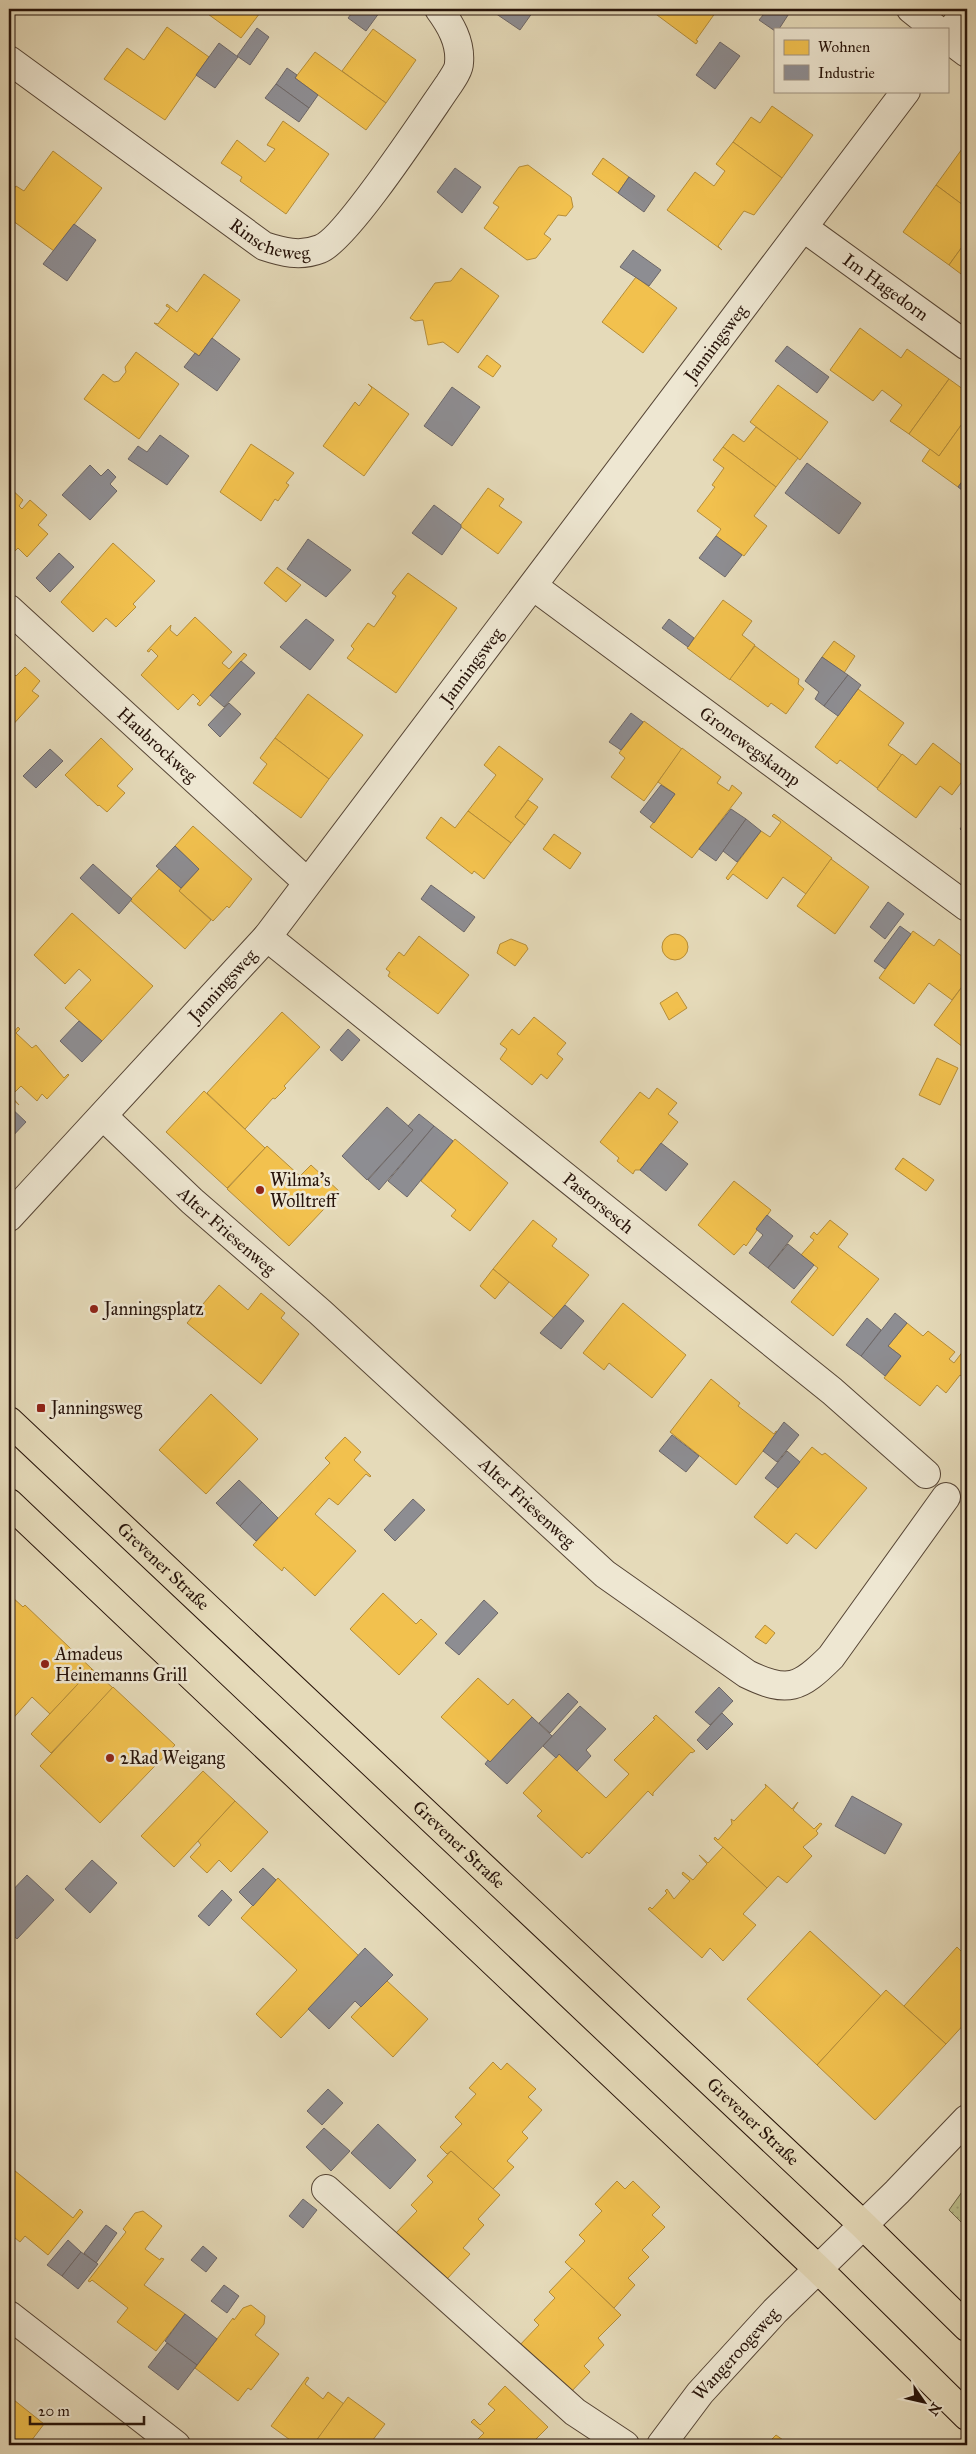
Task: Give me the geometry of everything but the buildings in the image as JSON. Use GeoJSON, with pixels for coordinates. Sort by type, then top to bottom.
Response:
{"type":"FeatureCollection","features":[{"type":"Feature","properties":{"kind":"main road","name":"Grevener Straße"},"geometry":{"type":"LineString","coordinates":[[9,1421],[862,2225],[967,2327]]}},
{"type":"Feature","properties":{"kind":"main road"},"geometry":{"type":"LineString","coordinates":[[9,1503],[818,2269],[967,2416]]}},
{"type":"Feature","properties":{"kind":"street","name":"Rinscheweg"},"geometry":{"type":"LineString","coordinates":[[9,60],[264,246],[288,254],[320,249],[346,228],[450,84],[459,64],[457,40],[448,21],[439,9]]}},
{"type":"Feature","properties":{"kind":"street"},"geometry":{"type":"LineString","coordinates":[[911,9],[935,28]]}},
{"type":"Feature","properties":{"kind":"street"},"geometry":{"type":"LineString","coordinates":[[948,36],[967,9]]}},
{"type":"Feature","properties":{"kind":"street"},"geometry":{"type":"LineString","coordinates":[[948,38],[967,53]]}},
{"type":"Feature","properties":{"kind":"street","name":"Janningsweg"},"geometry":{"type":"LineString","coordinates":[[9,1217],[267,938],[307,882],[905,92]]}},
{"type":"Feature","properties":{"kind":"street","name":"Im Hagedorn"},"geometry":{"type":"LineString","coordinates":[[804,228],[967,346]]}},
{"type":"Feature","properties":{"kind":"street","name":"Gronewegskamp"},"geometry":{"type":"LineString","coordinates":[[533,586],[967,907]]}},
{"type":"Feature","properties":{"kind":"street","name":"Haubrockweg"},"geometry":{"type":"LineString","coordinates":[[9,608],[307,882]]}},
{"type":"Feature","properties":{"kind":"street","name":"Pastorsesch"},"geometry":{"type":"LineString","coordinates":[[267,938],[832,1391],[945,1489]]}},
{"type":"Feature","properties":{"kind":"street","name":"Alter Friesenweg"},"geometry":{"type":"LineString","coordinates":[[103,1116],[192,1201],[320,1312],[605,1574],[747,1674],[770,1685],[791,1686],[811,1676],[831,1657],[945,1489]]}},
{"type":"Feature","properties":{"kind":"street"},"geometry":{"type":"LineString","coordinates":[[818,2269],[967,2119]]}},
{"type":"Feature","properties":{"kind":"street"},"geometry":{"type":"LineString","coordinates":[[326,2189],[575,2412],[625,2445]]}},
{"type":"Feature","properties":{"kind":"street","name":"Wangeroogeweg"},"geometry":{"type":"LineString","coordinates":[[661,2445],[700,2393],[775,2311],[818,2269]]}},
{"type":"Feature","properties":{"kind":"street"},"geometry":{"type":"LineString","coordinates":[[9,2315],[176,2445]]}},
{"type":"Feature","properties":{"kind":"green space"},"geometry":{"type":"Polygon","coordinates":[[[967,2185],[967,2228],[949,2210],[967,2185]]]}},
{"type":"Feature","properties":{"kind":"place","name":"Wilma's Wolltreff"},"geometry":{"type":"Point","coordinates":[260,1190]}},
{"type":"Feature","properties":{"kind":"place","name":"Janningsplatz"},"geometry":{"type":"Point","coordinates":[94,1309]}},
{"type":"Feature","properties":{"kind":"place","name":"Janningsweg"},"geometry":{"type":"Point","coordinates":[41,1408]}},
{"type":"Feature","properties":{"kind":"place","name":"Amadeus Heinemanns Grill"},"geometry":{"type":"Point","coordinates":[45,1664]}},
{"type":"Feature","properties":{"kind":"place","name":"2Rad Weigang"},"geometry":{"type":"Point","coordinates":[110,1758]}}]}
